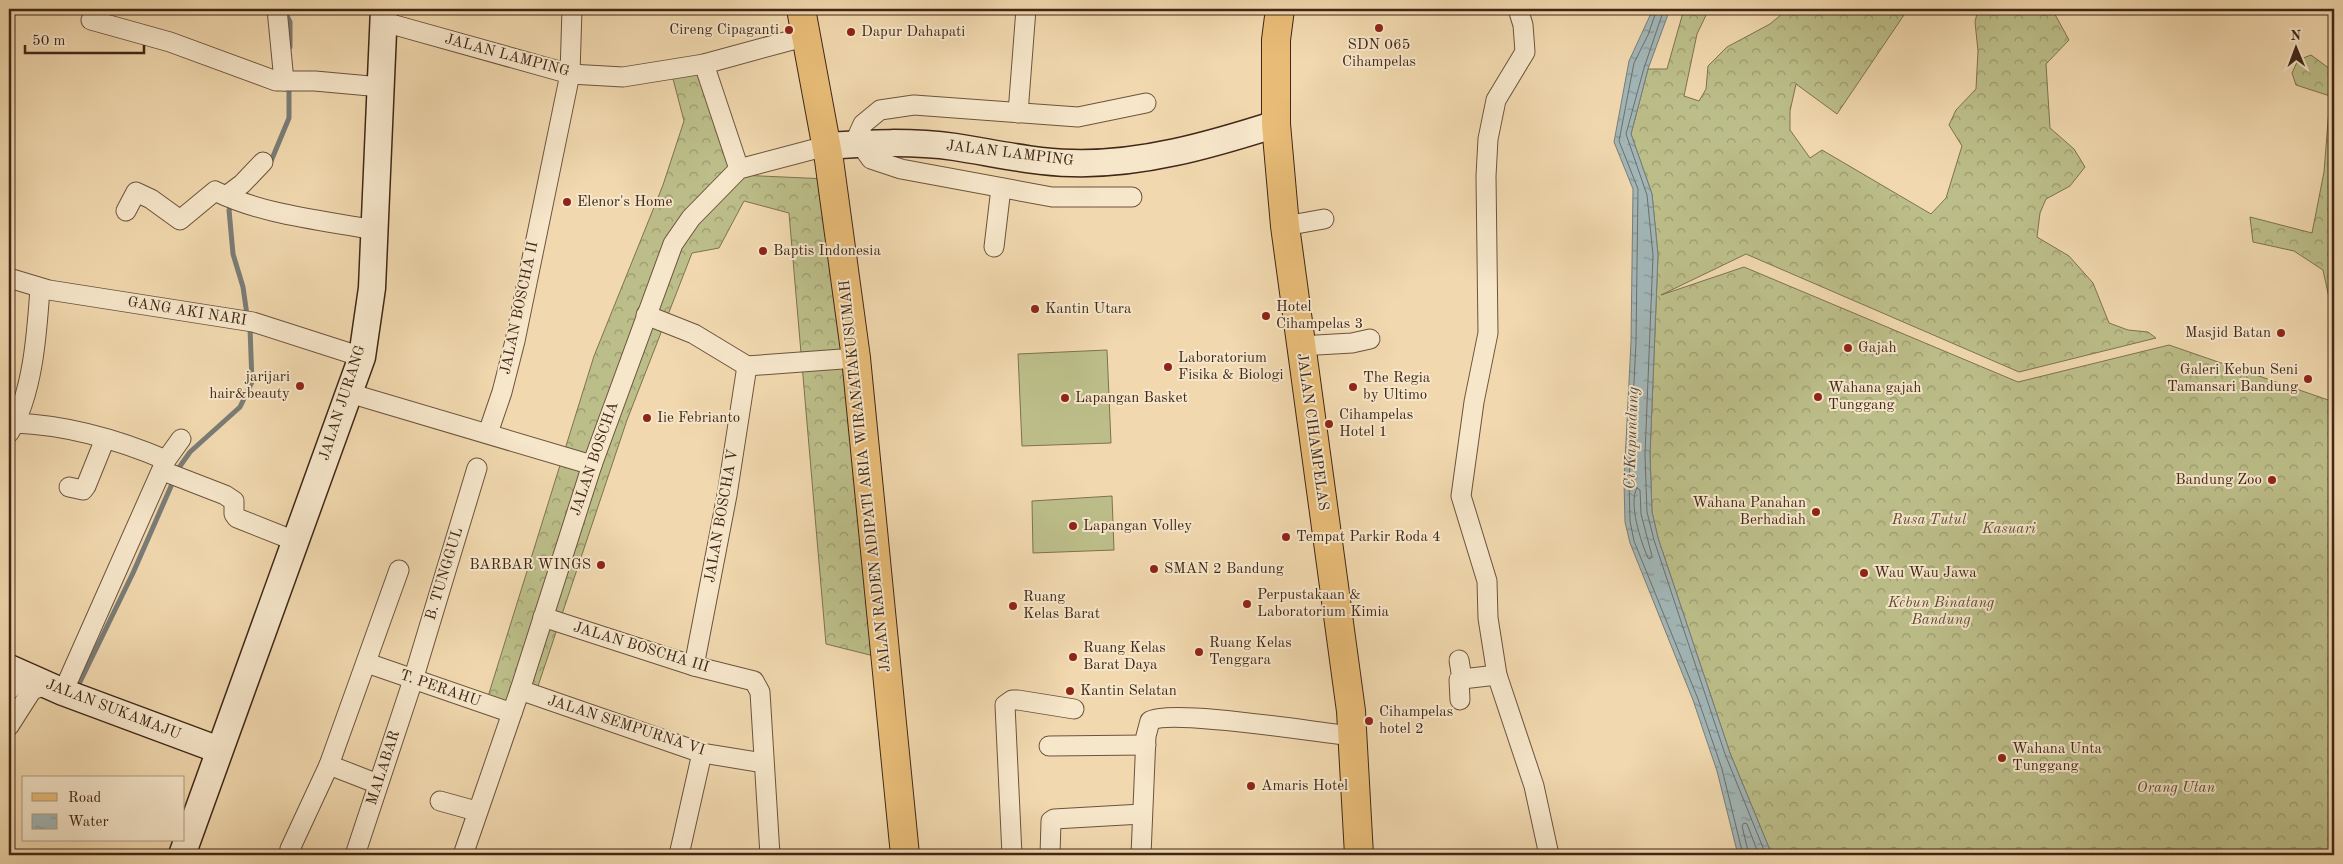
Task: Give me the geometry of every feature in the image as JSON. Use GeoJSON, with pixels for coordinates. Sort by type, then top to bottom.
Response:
{"type":"FeatureCollection","features":[{"type":"Feature","properties":{"kind":"main road","name":"JALAN CIHAMPELAS"},"geometry":{"type":"LineString","coordinates":[[1280,9],[1276,40],[1276,124],[1285,226],[1353,736],[1359,855]]}},
{"type":"Feature","properties":{"kind":"main road","name":"JALAN JURANG"},"geometry":{"type":"LineString","coordinates":[[182,855],[362,357],[372,288],[384,15]]}},
{"type":"Feature","properties":{"kind":"main road","name":"JALAN RADEN ADIPATI ARIA WIRANATAKUSUMAH"},"geometry":{"type":"LineString","coordinates":[[805,16],[826,146],[856,358],[905,855]]}},
{"type":"Feature","properties":{"kind":"main road","name":"JALAN LAMPING"},"geometry":{"type":"LineString","coordinates":[[826,146],[859,142],[902,142],[953,147],[1037,161],[1113,162],[1217,142],[1276,124]]}},
{"type":"Feature","properties":{"kind":"main road","name":"JALAN SUKAMAJU"},"geometry":{"type":"LineString","coordinates":[[30,682],[219,750]]}},
{"type":"Feature","properties":{"kind":"street"},"geometry":{"type":"LineString","coordinates":[[277,9],[284,81]]}},
{"type":"Feature","properties":{"kind":"street","name":"JALAN BOSCHA II"},"geometry":{"type":"LineString","coordinates":[[488,433],[502,392],[514,341],[570,74],[572,9]]}},
{"type":"Feature","properties":{"kind":"street"},"geometry":{"type":"LineString","coordinates":[[1018,113],[1026,9]]}},
{"type":"Feature","properties":{"kind":"street"},"geometry":{"type":"LineString","coordinates":[[1518,9],[1523,25],[1525,52],[1522,61],[1508,79],[1496,100],[1488,139],[1486,176],[1488,333],[1474,402],[1461,496],[1487,581],[1488,618],[1497,675],[1534,786],[1549,855]]}},
{"type":"Feature","properties":{"kind":"street","name":"JALAN LAMPING"},"geometry":{"type":"LineString","coordinates":[[384,15],[570,74],[623,77],[704,64],[805,16]]}},
{"type":"Feature","properties":{"kind":"street"},"geometry":{"type":"LineString","coordinates":[[91,20],[170,42],[245,71],[284,81],[315,81],[381,87]]}},
{"type":"Feature","properties":{"kind":"street"},"geometry":{"type":"LineString","coordinates":[[704,64],[739,169],[826,146]]}},
{"type":"Feature","properties":{"kind":"street"},"geometry":{"type":"LineString","coordinates":[[859,142],[862,124],[880,110],[914,105],[1078,117],[1146,103]]}},
{"type":"Feature","properties":{"kind":"street","name":"JALAN LAMPING"},"geometry":{"type":"LineString","coordinates":[[859,142],[871,159],[902,169],[1052,197],[1132,197]]}},
{"type":"Feature","properties":{"kind":"street"},"geometry":{"type":"LineString","coordinates":[[226,196],[242,184],[263,162]]}},
{"type":"Feature","properties":{"kind":"street","name":"JALAN BOSCHA"},"geometry":{"type":"LineString","coordinates":[[463,855],[476,811],[520,690],[592,465],[673,244],[691,218],[739,169]]}},
{"type":"Feature","properties":{"kind":"street"},"geometry":{"type":"LineString","coordinates":[[994,247],[1001,188]]}},
{"type":"Feature","properties":{"kind":"street"},"geometry":{"type":"LineString","coordinates":[[126,211],[136,192],[151,199],[180,220],[215,191],[266,210],[375,230]]}},
{"type":"Feature","properties":{"kind":"street"},"geometry":{"type":"LineString","coordinates":[[1285,226],[1324,219]]}},
{"type":"Feature","properties":{"kind":"street","name":"GANG AKI NARI"},"geometry":{"type":"LineString","coordinates":[[9,278],[40,288],[253,322],[362,357]]}},
{"type":"Feature","properties":{"kind":"street"},"geometry":{"type":"LineString","coordinates":[[40,288],[37,330],[26,388],[12,428],[37,424],[137,448],[164,465],[234,501],[234,514],[237,518],[296,541]]}},
{"type":"Feature","properties":{"kind":"street"},"geometry":{"type":"LineString","coordinates":[[646,315],[694,334],[747,366],[856,358]]}},
{"type":"Feature","properties":{"kind":"street"},"geometry":{"type":"LineString","coordinates":[[1300,346],[1352,343],[1370,339]]}},
{"type":"Feature","properties":{"kind":"street","name":"JALAN BOSCHA V"},"geometry":{"type":"LineString","coordinates":[[694,666],[727,495],[747,366]]}},
{"type":"Feature","properties":{"kind":"street"},"geometry":{"type":"LineString","coordinates":[[349,392],[592,465]]}},
{"type":"Feature","properties":{"kind":"street"},"geometry":{"type":"LineString","coordinates":[[69,487],[82,490],[86,486],[105,439]]}},
{"type":"Feature","properties":{"kind":"street"},"geometry":{"type":"LineString","coordinates":[[9,726],[32,690],[30,682],[181,439]]}},
{"type":"Feature","properties":{"kind":"street","name":"B. TUNGGUL"},"geometry":{"type":"LineString","coordinates":[[413,680],[477,468]]}},
{"type":"Feature","properties":{"kind":"street"},"geometry":{"type":"LineString","coordinates":[[294,855],[290,849],[329,765],[399,570]]}},
{"type":"Feature","properties":{"kind":"street","name":"JALAN BOSCHA III"},"geometry":{"type":"LineString","coordinates":[[543,617],[694,666],[750,679],[758,685],[763,763]]}},
{"type":"Feature","properties":{"kind":"street"},"geometry":{"type":"LineString","coordinates":[[1458,660],[1462,679]]}},
{"type":"Feature","properties":{"kind":"street","name":"T. PERAHU"},"geometry":{"type":"LineString","coordinates":[[367,663],[512,713]]}},
{"type":"Feature","properties":{"kind":"street"},"geometry":{"type":"LineString","coordinates":[[1460,700],[1459,680],[1497,675]]}},
{"type":"Feature","properties":{"kind":"street","name":"MALABAR"},"geometry":{"type":"LineString","coordinates":[[355,855],[413,680]]}},
{"type":"Feature","properties":{"kind":"street","name":"JALAN SEMPURNA VI"},"geometry":{"type":"LineString","coordinates":[[520,690],[702,753],[763,763]]}},
{"type":"Feature","properties":{"kind":"street"},"geometry":{"type":"LineString","coordinates":[[1012,855],[1005,705],[1012,700],[1018,700],[1074,709]]}},
{"type":"Feature","properties":{"kind":"street"},"geometry":{"type":"LineString","coordinates":[[1141,855],[1146,745],[1150,721],[1155,718],[1187,717],[1353,736]]}},
{"type":"Feature","properties":{"kind":"street"},"geometry":{"type":"LineString","coordinates":[[1049,746],[1146,745]]}},
{"type":"Feature","properties":{"kind":"street"},"geometry":{"type":"LineString","coordinates":[[680,855],[702,753]]}},
{"type":"Feature","properties":{"kind":"street"},"geometry":{"type":"LineString","coordinates":[[763,763],[770,855]]}},
{"type":"Feature","properties":{"kind":"street"},"geometry":{"type":"LineString","coordinates":[[329,765],[378,784]]}},
{"type":"Feature","properties":{"kind":"street"},"geometry":{"type":"LineString","coordinates":[[440,801],[476,811]]}},
{"type":"Feature","properties":{"kind":"street"},"geometry":{"type":"LineString","coordinates":[[1050,855],[1051,821],[1054,818],[1142,814]]}},
{"type":"Feature","properties":{"kind":"green space","name":"Kebun Binatang Bandung"},"geometry":{"type":"Polygon","coordinates":[[[1684,9],[1709,9],[1697,34],[1684,96],[1699,101],[1706,89],[1708,66],[1727,47],[1770,24],[1788,9],[1908,9],[1837,114],[1796,84],[1790,111],[1790,130],[1810,158],[1822,150],[1931,214],[1946,198],[1962,146],[1949,125],[1956,110],[1976,89],[1978,51],[1975,22],[1978,9],[2052,9],[2069,40],[2046,64],[2050,128],[2074,149],[2085,167],[2070,186],[2046,199],[2040,213],[2037,237],[2069,256],[2093,283],[2109,323],[2128,330],[2148,332],[2156,338],[2019,372],[1746,254],[1661,295],[1744,267],[2018,382],[2169,345],[2334,402],[2334,855],[1772,855],[1730,753],[1658,538],[1652,512],[1650,455],[1658,255],[1652,194],[1631,134],[1648,69],[1667,69],[1684,9]]]}},
{"type":"Feature","properties":{"kind":"green space"},"geometry":{"type":"Polygon","coordinates":[[[2311,55],[2334,72],[2334,321],[2323,270],[2294,251],[2253,242],[2250,217],[2312,233],[2324,172],[2330,96],[2296,85],[2292,73],[2298,60],[2311,55]]]}},
{"type":"Feature","properties":{"kind":"green space"},"geometry":{"type":"Polygon","coordinates":[[[701,73],[738,175],[828,179],[882,658],[826,644],[789,213],[744,201],[719,248],[692,253],[627,420],[537,689],[511,711],[486,703],[594,356],[663,185],[684,121],[672,75],[701,73]]]}},
{"type":"Feature","properties":{"kind":"green space","name":"Lapangan Basket"},"geometry":{"type":"Polygon","coordinates":[[[1107,350],[1111,443],[1022,446],[1018,354],[1107,350]]]}},
{"type":"Feature","properties":{"kind":"green space","name":"Lapangan Volley"},"geometry":{"type":"Polygon","coordinates":[[[1112,496],[1114,550],[1033,553],[1032,501],[1112,496]]]}},
{"type":"Feature","properties":{"kind":"water","name":"Ci Kapundung"},"geometry":{"type":"Polygon","coordinates":[[[1653,9],[1670,9],[1648,69],[1631,134],[1652,194],[1658,255],[1650,455],[1652,512],[1658,538],[1730,753],[1772,855],[1738,855],[1717,771],[1693,700],[1630,543],[1625,522],[1624,482],[1631,342],[1633,189],[1614,142],[1629,61],[1653,9]]]}},
{"type":"Feature","properties":{"kind":"waterway"},"geometry":{"type":"LineString","coordinates":[[284,9],[290,22],[290,47]]}},
{"type":"Feature","properties":{"kind":"waterway"},"geometry":{"type":"LineString","coordinates":[[269,166],[289,118],[289,86]]}},
{"type":"Feature","properties":{"kind":"waterway"},"geometry":{"type":"LineString","coordinates":[[232,206],[229,210],[233,254],[243,287],[247,315]]}},
{"type":"Feature","properties":{"kind":"waterway"},"geometry":{"type":"LineString","coordinates":[[178,469],[190,452],[240,407],[252,382],[250,328]]}},
{"type":"Feature","properties":{"kind":"waterway"},"geometry":{"type":"LineString","coordinates":[[80,682],[133,573],[172,484]]}},
{"type":"Feature","properties":{"kind":"waterway"},"geometry":{"type":"LineString","coordinates":[[9,703],[21,692]]}},
{"type":"Feature","properties":{"kind":"place","name":"SDN 065 Cihampelas"},"geometry":{"type":"Point","coordinates":[1379,28]}},
{"type":"Feature","properties":{"kind":"place","name":"Cireng Cipaganti"},"geometry":{"type":"Point","coordinates":[789,30]}},
{"type":"Feature","properties":{"kind":"place","name":"Dapur Dahapati"},"geometry":{"type":"Point","coordinates":[851,32]}},
{"type":"Feature","properties":{"kind":"place","name":"Elenor's Home"},"geometry":{"type":"Point","coordinates":[567,202]}},
{"type":"Feature","properties":{"kind":"place","name":"Baptis Indonesia"},"geometry":{"type":"Point","coordinates":[763,251]}},
{"type":"Feature","properties":{"kind":"place","name":"Kantin Utara"},"geometry":{"type":"Point","coordinates":[1035,309]}},
{"type":"Feature","properties":{"kind":"place","name":"Hotel Cihampelas 3"},"geometry":{"type":"Point","coordinates":[1266,316]}},
{"type":"Feature","properties":{"kind":"place","name":"Masjid Batan"},"geometry":{"type":"Point","coordinates":[2281,333]}},
{"type":"Feature","properties":{"kind":"place","name":"Gajah"},"geometry":{"type":"Point","coordinates":[1848,348]}},
{"type":"Feature","properties":{"kind":"place","name":"Laboratorium Fisika & Biologi"},"geometry":{"type":"Point","coordinates":[1168,367]}},
{"type":"Feature","properties":{"kind":"place","name":"Galeri Kebun Seni Tamansari Bandung"},"geometry":{"type":"Point","coordinates":[2308,379]}},
{"type":"Feature","properties":{"kind":"place","name":"jarijari hair&beauty"},"geometry":{"type":"Point","coordinates":[300,386]}},
{"type":"Feature","properties":{"kind":"place","name":"The Regia by Ultimo"},"geometry":{"type":"Point","coordinates":[1353,387]}},
{"type":"Feature","properties":{"kind":"place","name":"Wahana gajah Tunggang"},"geometry":{"type":"Point","coordinates":[1818,397]}},
{"type":"Feature","properties":{"kind":"place","name":"Lapangan Basket"},"geometry":{"type":"Point","coordinates":[1065,398]}},
{"type":"Feature","properties":{"kind":"place","name":"Iie Febrianto"},"geometry":{"type":"Point","coordinates":[647,418]}},
{"type":"Feature","properties":{"kind":"place","name":"Cihampelas Hotel 1"},"geometry":{"type":"Point","coordinates":[1329,424]}},
{"type":"Feature","properties":{"kind":"place","name":"Bandung Zoo"},"geometry":{"type":"Point","coordinates":[2272,480]}},
{"type":"Feature","properties":{"kind":"place","name":"Wahana Panahan Berhadiah"},"geometry":{"type":"Point","coordinates":[1816,512]}},
{"type":"Feature","properties":{"kind":"place","name":"Lapangan Volley"},"geometry":{"type":"Point","coordinates":[1073,526]}},
{"type":"Feature","properties":{"kind":"place","name":"Tempat Parkir Roda 4"},"geometry":{"type":"Point","coordinates":[1286,537]}},
{"type":"Feature","properties":{"kind":"place","name":"BARBAR WINGS"},"geometry":{"type":"Point","coordinates":[601,565]}},
{"type":"Feature","properties":{"kind":"place","name":"SMAN 2 Bandung"},"geometry":{"type":"Point","coordinates":[1154,569]}},
{"type":"Feature","properties":{"kind":"place","name":"Wau Wau Jawa"},"geometry":{"type":"Point","coordinates":[1864,573]}},
{"type":"Feature","properties":{"kind":"place","name":"Perpustakaan & Laboratorium Kimia"},"geometry":{"type":"Point","coordinates":[1247,604]}},
{"type":"Feature","properties":{"kind":"place","name":"Ruang Kelas Barat"},"geometry":{"type":"Point","coordinates":[1013,606]}},
{"type":"Feature","properties":{"kind":"place","name":"Ruang Kelas Tenggara"},"geometry":{"type":"Point","coordinates":[1199,652]}},
{"type":"Feature","properties":{"kind":"place","name":"Ruang Kelas Barat Daya"},"geometry":{"type":"Point","coordinates":[1073,657]}},
{"type":"Feature","properties":{"kind":"place","name":"Kantin Selatan"},"geometry":{"type":"Point","coordinates":[1070,691]}},
{"type":"Feature","properties":{"kind":"place","name":"Cihampelas hotel 2"},"geometry":{"type":"Point","coordinates":[1369,721]}},
{"type":"Feature","properties":{"kind":"place","name":"Wahana Unta Tunggang"},"geometry":{"type":"Point","coordinates":[2002,758]}},
{"type":"Feature","properties":{"kind":"place","name":"Amaris Hotel"},"geometry":{"type":"Point","coordinates":[1251,786]}},
{"type":"Feature","properties":{"kind":"park label","name":"Rusa Tutul"},"geometry":{"type":"Point","coordinates":[1929,520]}},
{"type":"Feature","properties":{"kind":"park label","name":"Kasuari"},"geometry":{"type":"Point","coordinates":[2009,529]}},
{"type":"Feature","properties":{"kind":"park label","name":"Orang Utan"},"geometry":{"type":"Point","coordinates":[2176,788]}}]}
